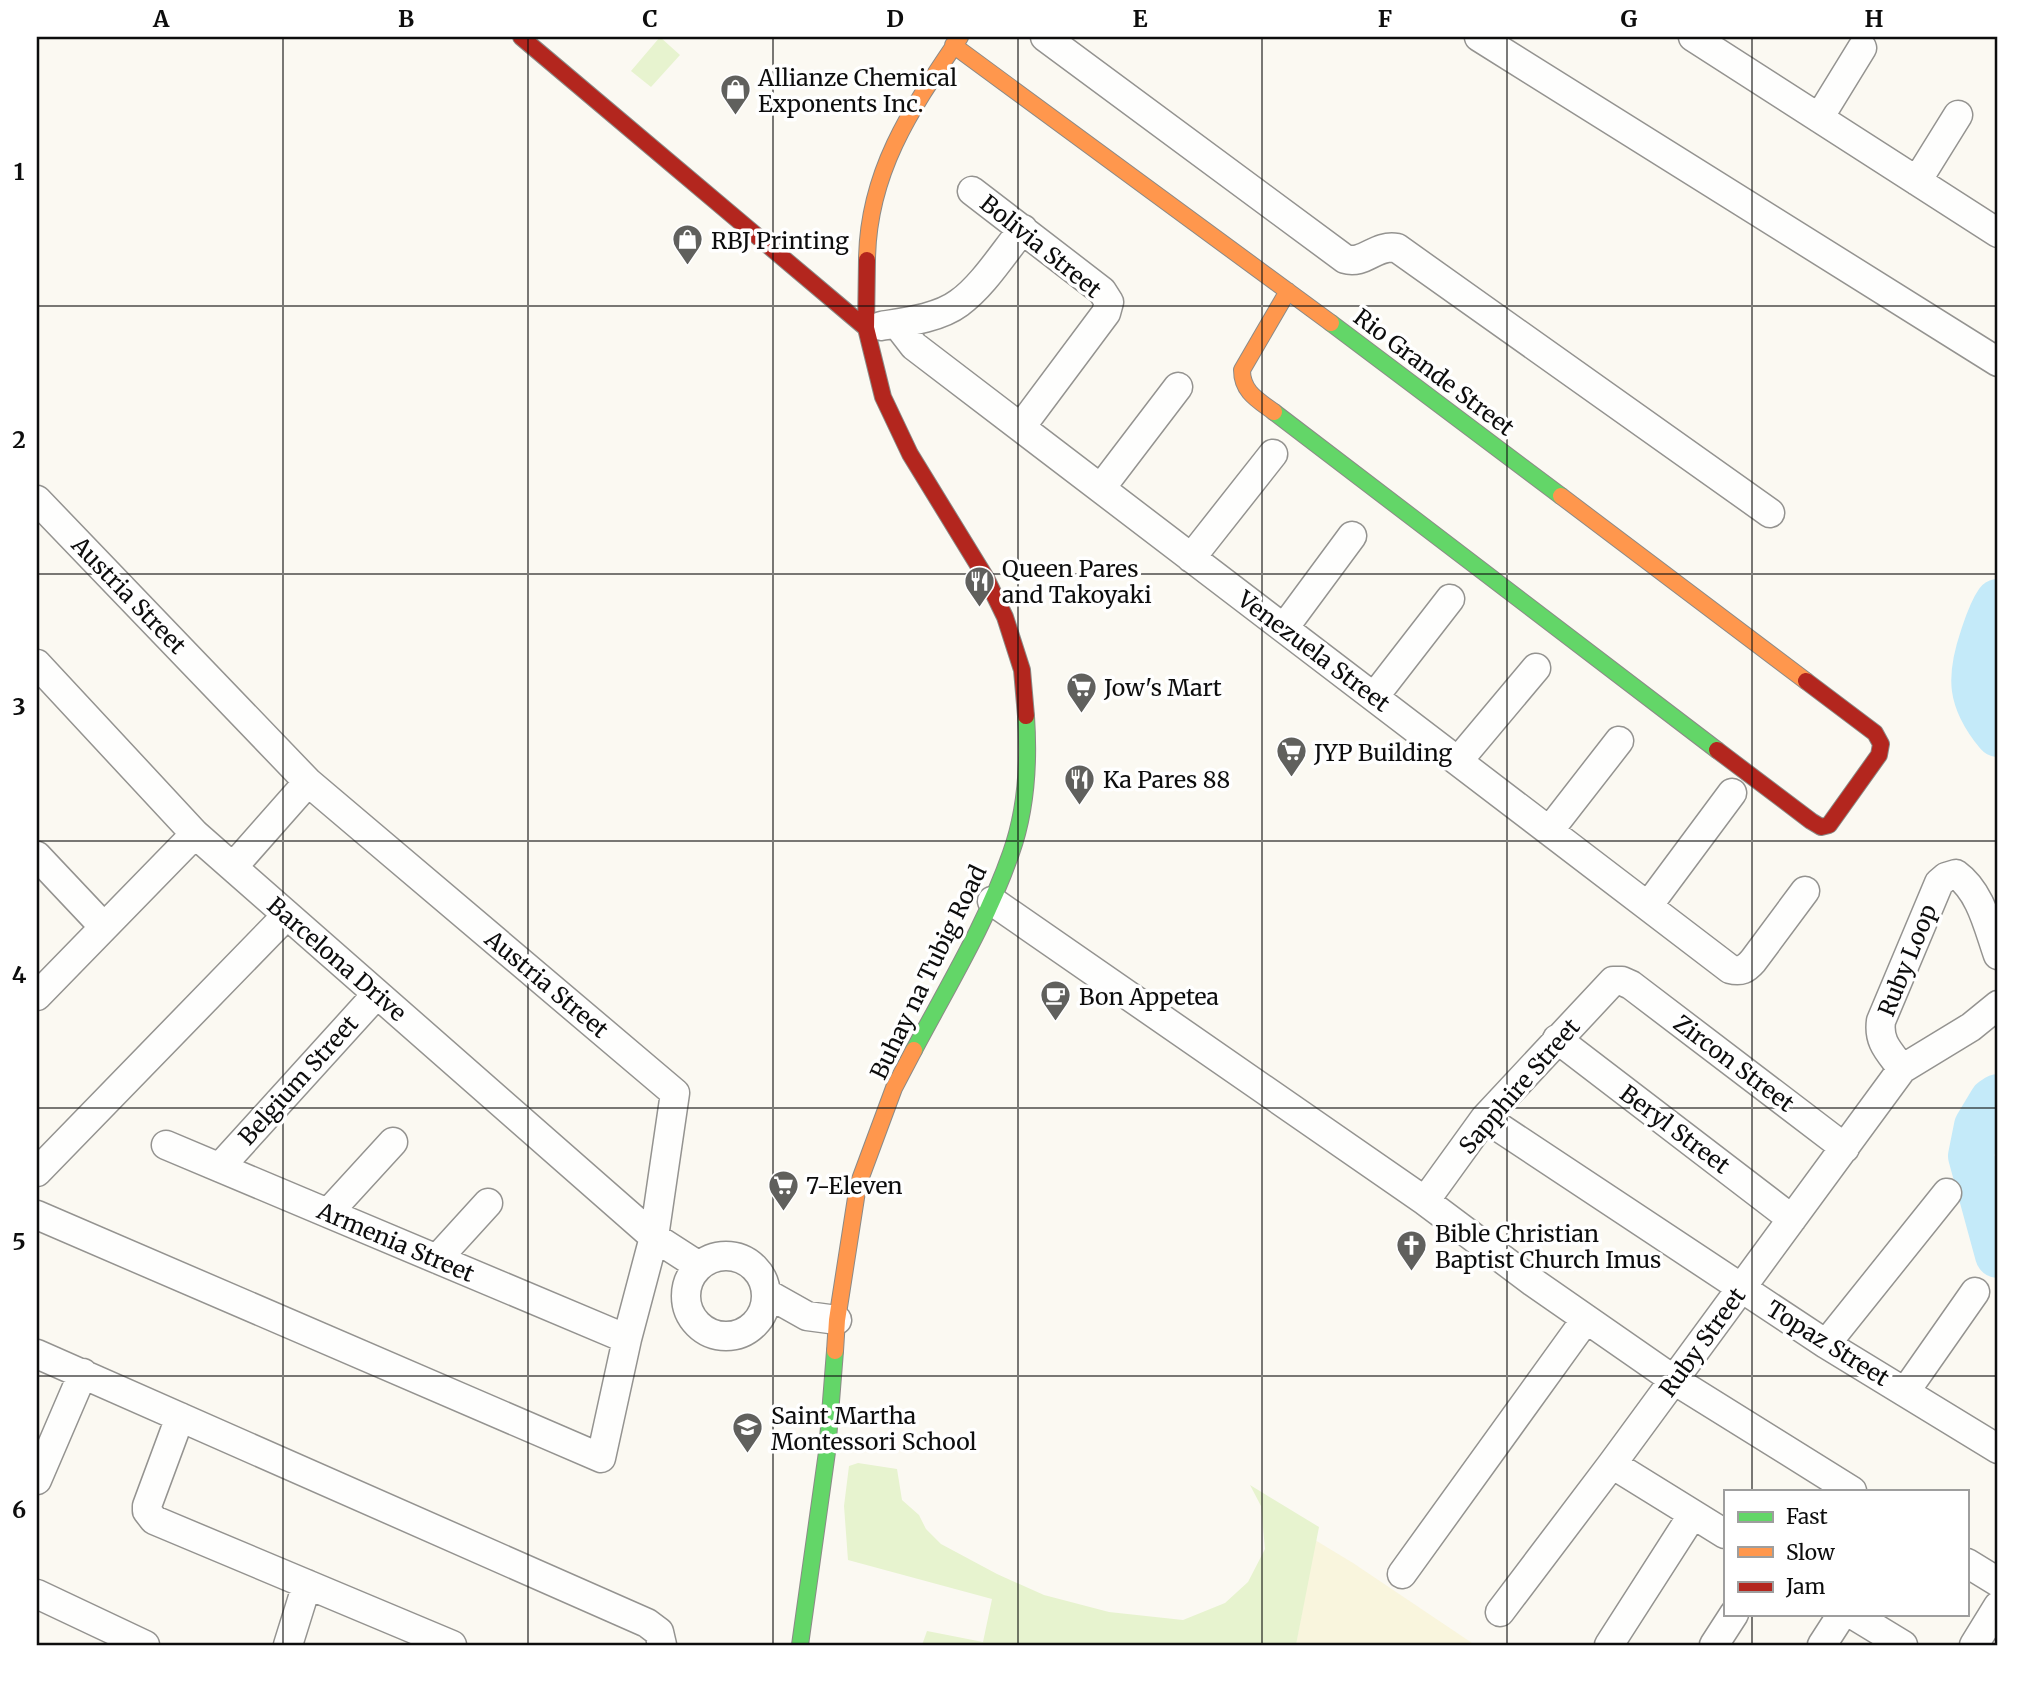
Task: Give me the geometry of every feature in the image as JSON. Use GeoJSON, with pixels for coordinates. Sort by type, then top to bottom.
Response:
{"type":"FeatureCollection","features":[{"type":"Feature","properties":{"kind":"street"},"geometry":{"type":"LineString","coordinates":[[521,37],[866,328],[897,324],[942,312],[958,304],[972,292],[1023,229]]}},
{"type":"Feature","properties":{"kind":"street"},"geometry":{"type":"LineString","coordinates":[[1045,37],[1345,258],[1359,260],[1380,248],[1396,248],[1770,513]]}},
{"type":"Feature","properties":{"kind":"street"},"geometry":{"type":"LineString","coordinates":[[1479,37],[1998,362]]}},
{"type":"Feature","properties":{"kind":"street"},"geometry":{"type":"LineString","coordinates":[[1693,37],[1731,47],[1819,118],[1998,233]]}},
{"type":"Feature","properties":{"kind":"street","name":"Buhay na Tubig Road"},"geometry":{"type":"LineString","coordinates":[[800,1645],[827,1452],[837,1320],[858,1185],[894,1088],[992,901],[1012,851],[1025,788],[1027,731],[1022,670],[1005,617],[986,578],[909,454],[883,397],[866,328],[867,242],[877,185],[892,146],[909,114],[956,41]]}},
{"type":"Feature","properties":{"kind":"street","name":"Rio Grande Street"},"geometry":{"type":"LineString","coordinates":[[956,41],[1875,733],[1881,744],[1880,755],[1841,813],[1829,825],[1821,827],[1249,393],[1241,376],[1243,366],[1288,291]]}},
{"type":"Feature","properties":{"kind":"street"},"geometry":{"type":"LineString","coordinates":[[1819,118],[1863,48]]}},
{"type":"Feature","properties":{"kind":"street"},"geometry":{"type":"LineString","coordinates":[[1917,181],[1958,114]]}},
{"type":"Feature","properties":{"kind":"street","name":"Bolivia Street"},"geometry":{"type":"LineString","coordinates":[[972,191],[1102,291],[1109,302],[1106,313],[1020,427]]}},
{"type":"Feature","properties":{"kind":"street","name":"Venezuela Street"},"geometry":{"type":"LineString","coordinates":[[897,324],[914,346],[1721,962],[1738,971],[1747,968],[1805,891]]}},
{"type":"Feature","properties":{"kind":"street"},"geometry":{"type":"LineString","coordinates":[[1101,488],[1178,387]]}},
{"type":"Feature","properties":{"kind":"street"},"geometry":{"type":"LineString","coordinates":[[1191,558],[1273,454]]}},
{"type":"Feature","properties":{"kind":"street","name":"Austria Street"},"geometry":{"type":"LineString","coordinates":[[37,500],[308,782],[675,1093],[654,1237]]}},
{"type":"Feature","properties":{"kind":"street"},"geometry":{"type":"LineString","coordinates":[[1284,628],[1352,536]]}},
{"type":"Feature","properties":{"kind":"street"},"geometry":{"type":"LineString","coordinates":[[1374,697],[1450,599]]}},
{"type":"Feature","properties":{"kind":"street","name":"Barcelona Drive"},"geometry":{"type":"LineString","coordinates":[[37,664],[195,834],[654,1237],[699,1266]]}},
{"type":"Feature","properties":{"kind":"street"},"geometry":{"type":"LineString","coordinates":[[1458,761],[1536,668]]}},
{"type":"Feature","properties":{"kind":"street"},"geometry":{"type":"LineString","coordinates":[[1549,831],[1619,741]]}},
{"type":"Feature","properties":{"kind":"street"},"geometry":{"type":"LineString","coordinates":[[233,867],[308,782]]}},
{"type":"Feature","properties":{"kind":"street"},"geometry":{"type":"LineString","coordinates":[[1648,906],[1732,793]]}},
{"type":"Feature","properties":{"kind":"street"},"geometry":{"type":"LineString","coordinates":[[37,996],[195,834]]}},
{"type":"Feature","properties":{"kind":"street"},"geometry":{"type":"LineString","coordinates":[[37,856],[104,927]]}},
{"type":"Feature","properties":{"kind":"street","name":"Ruby Loop"},"geometry":{"type":"LineString","coordinates":[[1902,1069],[1883,1043],[1879,1033],[1881,1021],[1939,883],[1946,877],[1956,874],[1966,881],[1974,892],[1998,955]]}},
{"type":"Feature","properties":{"kind":"street"},"geometry":{"type":"LineString","coordinates":[[992,901],[1424,1201],[1674,1380],[1850,1490]]}},
{"type":"Feature","properties":{"kind":"street"},"geometry":{"type":"LineString","coordinates":[[37,1172],[287,915]]}},
{"type":"Feature","properties":{"kind":"street","name":"Sapphire Street"},"geometry":{"type":"LineString","coordinates":[[1424,1201],[1485,1118],[1607,986],[1613,981],[1622,981]]}},
{"type":"Feature","properties":{"kind":"street","name":"Zircon Street"},"geometry":{"type":"LineString","coordinates":[[1622,981],[1640,991],[1845,1148]]}},
{"type":"Feature","properties":{"kind":"street","name":"Belgium Street"},"geometry":{"type":"LineString","coordinates":[[220,1167],[377,994]]}},
{"type":"Feature","properties":{"kind":"street"},"geometry":{"type":"LineString","coordinates":[[1902,1069],[1971,1027],[1998,1005]]}},
{"type":"Feature","properties":{"kind":"street","name":"Beryl Street"},"geometry":{"type":"LineString","coordinates":[[1557,1039],[1792,1219]]}},
{"type":"Feature","properties":{"kind":"street","name":"Ruby Street"},"geometry":{"type":"LineString","coordinates":[[1500,1612],[1902,1069]]}},
{"type":"Feature","properties":{"kind":"street","name":"Topaz Street"},"geometry":{"type":"LineString","coordinates":[[1485,1118],[1826,1344],[1998,1448]]}},
{"type":"Feature","properties":{"kind":"street"},"geometry":{"type":"LineString","coordinates":[[328,1213],[393,1142]]}},
{"type":"Feature","properties":{"kind":"street","name":"Armenia Street"},"geometry":{"type":"LineString","coordinates":[[166,1144],[627,1339]]}},
{"type":"Feature","properties":{"kind":"street"},"geometry":{"type":"LineString","coordinates":[[1826,1344],[1947,1193]]}},
{"type":"Feature","properties":{"kind":"street"},"geometry":{"type":"LineString","coordinates":[[437,1259],[488,1203]]}},
{"type":"Feature","properties":{"kind":"street"},"geometry":{"type":"LineString","coordinates":[[37,1215],[601,1458],[627,1339],[654,1237]]}},
{"type":"Feature","properties":{"kind":"street"},"geometry":{"type":"LineString","coordinates":[[729,1256],[743,1260],[754,1268],[766,1293],[764,1307],[758,1319],[749,1329],[737,1335],[710,1333],[699,1326],[686,1302],[686,1289],[691,1276],[699,1266],[715,1257],[729,1256]]}},
{"type":"Feature","properties":{"kind":"street"},"geometry":{"type":"LineString","coordinates":[[1905,1392],[1975,1292]]}},
{"type":"Feature","properties":{"kind":"street"},"geometry":{"type":"LineString","coordinates":[[766,1293],[807,1316],[837,1320]]}},
{"type":"Feature","properties":{"kind":"street"},"geometry":{"type":"LineString","coordinates":[[1402,1574],[1586,1319]]}},
{"type":"Feature","properties":{"kind":"street"},"geometry":{"type":"LineString","coordinates":[[37,1354],[648,1623],[659,1632],[662,1645]]}},
{"type":"Feature","properties":{"kind":"street"},"geometry":{"type":"LineString","coordinates":[[38,1475],[83,1373]]}},
{"type":"Feature","properties":{"kind":"street"},"geometry":{"type":"LineString","coordinates":[[180,1417],[147,1506],[150,1517],[452,1645]]}},
{"type":"Feature","properties":{"kind":"street"},"geometry":{"type":"LineString","coordinates":[[1612,1464],[1724,1533]]}},
{"type":"Feature","properties":{"kind":"street"},"geometry":{"type":"LineString","coordinates":[[1609,1645],[1693,1514]]}},
{"type":"Feature","properties":{"kind":"street"},"geometry":{"type":"LineString","coordinates":[[1968,1564],[1998,1582]]}},
{"type":"Feature","properties":{"kind":"street"},"geometry":{"type":"LineString","coordinates":[[288,1645],[307,1584]]}},
{"type":"Feature","properties":{"kind":"street"},"geometry":{"type":"LineString","coordinates":[[37,1594],[145,1645]]}},
{"type":"Feature","properties":{"kind":"street"},"geometry":{"type":"LineString","coordinates":[[1974,1645],[1998,1606]]}},
{"type":"Feature","properties":{"kind":"street"},"geometry":{"type":"LineString","coordinates":[[1714,1645],[1733,1616]]}},
{"type":"Feature","properties":{"kind":"street"},"geometry":{"type":"LineString","coordinates":[[1822,1645],[1841,1616]]}},
{"type":"Feature","properties":{"kind":"street"},"geometry":{"type":"LineString","coordinates":[[1855,1616],[1903,1645]]}},
{"type":"Feature","properties":{"kind":"shaded area"},"geometry":{"type":"Polygon","coordinates":[[[1315,1540],[1353,1563],[1475,1645],[1296,1645],[1315,1540]]]}},
{"type":"Feature","properties":{"kind":"green space"},"geometry":{"type":"Polygon","coordinates":[[[660,37],[680,55],[651,87],[631,71],[660,37]]]}},
{"type":"Feature","properties":{"kind":"green space"},"geometry":{"type":"Polygon","coordinates":[[[858,1463],[897,1469],[902,1500],[919,1515],[926,1529],[941,1544],[997,1574],[1044,1595],[1109,1612],[1183,1620],[1225,1603],[1248,1582],[1265,1549],[1261,1506],[1250,1485],[1319,1527],[1296,1645],[922,1645],[927,1631],[983,1642],[992,1599],[848,1560],[844,1506],[849,1466],[858,1463]]]}},
{"type":"Feature","properties":{"kind":"waterway"},"geometry":{"type":"LineString","coordinates":[[1998,602],[1978,652],[1974,677],[1977,699],[1998,734]]}},
{"type":"Feature","properties":{"kind":"waterway"},"geometry":{"type":"LineString","coordinates":[[1998,1097],[1992,1101],[1977,1126],[1971,1156],[1998,1255]]}},
{"type":"Feature","properties":{"kind":"traffic: fast"},"geometry":{"type":"LineString","coordinates":[[1331,323],[1561,496]]}},
{"type":"Feature","properties":{"kind":"traffic: fast"},"geometry":{"type":"LineString","coordinates":[[1274,412],[1717,750]]}},
{"type":"Feature","properties":{"kind":"traffic: fast"},"geometry":{"type":"LineString","coordinates":[[914,1050],[979,929],[1011,853],[1020,820],[1025,785],[1026,716]]}},
{"type":"Feature","properties":{"kind":"traffic: fast"},"geometry":{"type":"LineString","coordinates":[[800,1645],[827,1452],[835,1351]]}},
{"type":"Feature","properties":{"kind":"traffic: slow"},"geometry":{"type":"LineString","coordinates":[[867,260],[869,228],[884,169],[910,115],[960,37]]}},
{"type":"Feature","properties":{"kind":"traffic: slow"},"geometry":{"type":"LineString","coordinates":[[953,45],[1331,323]]}},
{"type":"Feature","properties":{"kind":"traffic: slow"},"geometry":{"type":"LineString","coordinates":[[1274,412],[1248,390],[1242,370],[1288,291]]}},
{"type":"Feature","properties":{"kind":"traffic: slow"},"geometry":{"type":"LineString","coordinates":[[1561,496],[1806,681]]}},
{"type":"Feature","properties":{"kind":"traffic: slow"},"geometry":{"type":"LineString","coordinates":[[835,1351],[837,1320],[858,1185],[894,1088],[914,1050]]}},
{"type":"Feature","properties":{"kind":"traffic: jam"},"geometry":{"type":"LineString","coordinates":[[521,37],[866,328]]}},
{"type":"Feature","properties":{"kind":"traffic: jam"},"geometry":{"type":"LineString","coordinates":[[867,260],[866,328],[883,397],[910,454],[986,578],[1005,617],[1022,670],[1026,716]]}},
{"type":"Feature","properties":{"kind":"traffic: jam"},"geometry":{"type":"LineString","coordinates":[[1717,750],[1811,821],[1821,827],[1829,825],[1879,755],[1881,744],[1875,733],[1806,681]]}},
{"type":"Feature","properties":{"kind":"place","name":"Allianze Chemical Exponents Inc."},"geometry":{"type":"Point","coordinates":[735,117]}},
{"type":"Feature","properties":{"kind":"place","name":"RBJ Printing"},"geometry":{"type":"Point","coordinates":[688,267]}},
{"type":"Feature","properties":{"kind":"place","name":"Queen Pares and Takoyaki"},"geometry":{"type":"Point","coordinates":[979,608]}},
{"type":"Feature","properties":{"kind":"place","name":"Jow's Mart"},"geometry":{"type":"Point","coordinates":[1081,714]}},
{"type":"Feature","properties":{"kind":"place","name":"JYP Building"},"geometry":{"type":"Point","coordinates":[1291,779]}},
{"type":"Feature","properties":{"kind":"place","name":"Ka Pares 88"},"geometry":{"type":"Point","coordinates":[1080,806]}},
{"type":"Feature","properties":{"kind":"place","name":"Bon Appetea"},"geometry":{"type":"Point","coordinates":[1056,1023]}},
{"type":"Feature","properties":{"kind":"place","name":"7-Eleven"},"geometry":{"type":"Point","coordinates":[783,1212]}},
{"type":"Feature","properties":{"kind":"place","name":"Bible Christian Baptist Church Imus"},"geometry":{"type":"Point","coordinates":[1412,1273]}},
{"type":"Feature","properties":{"kind":"place","name":"Saint Martha Montessori School"},"geometry":{"type":"Point","coordinates":[748,1455]}}]}
